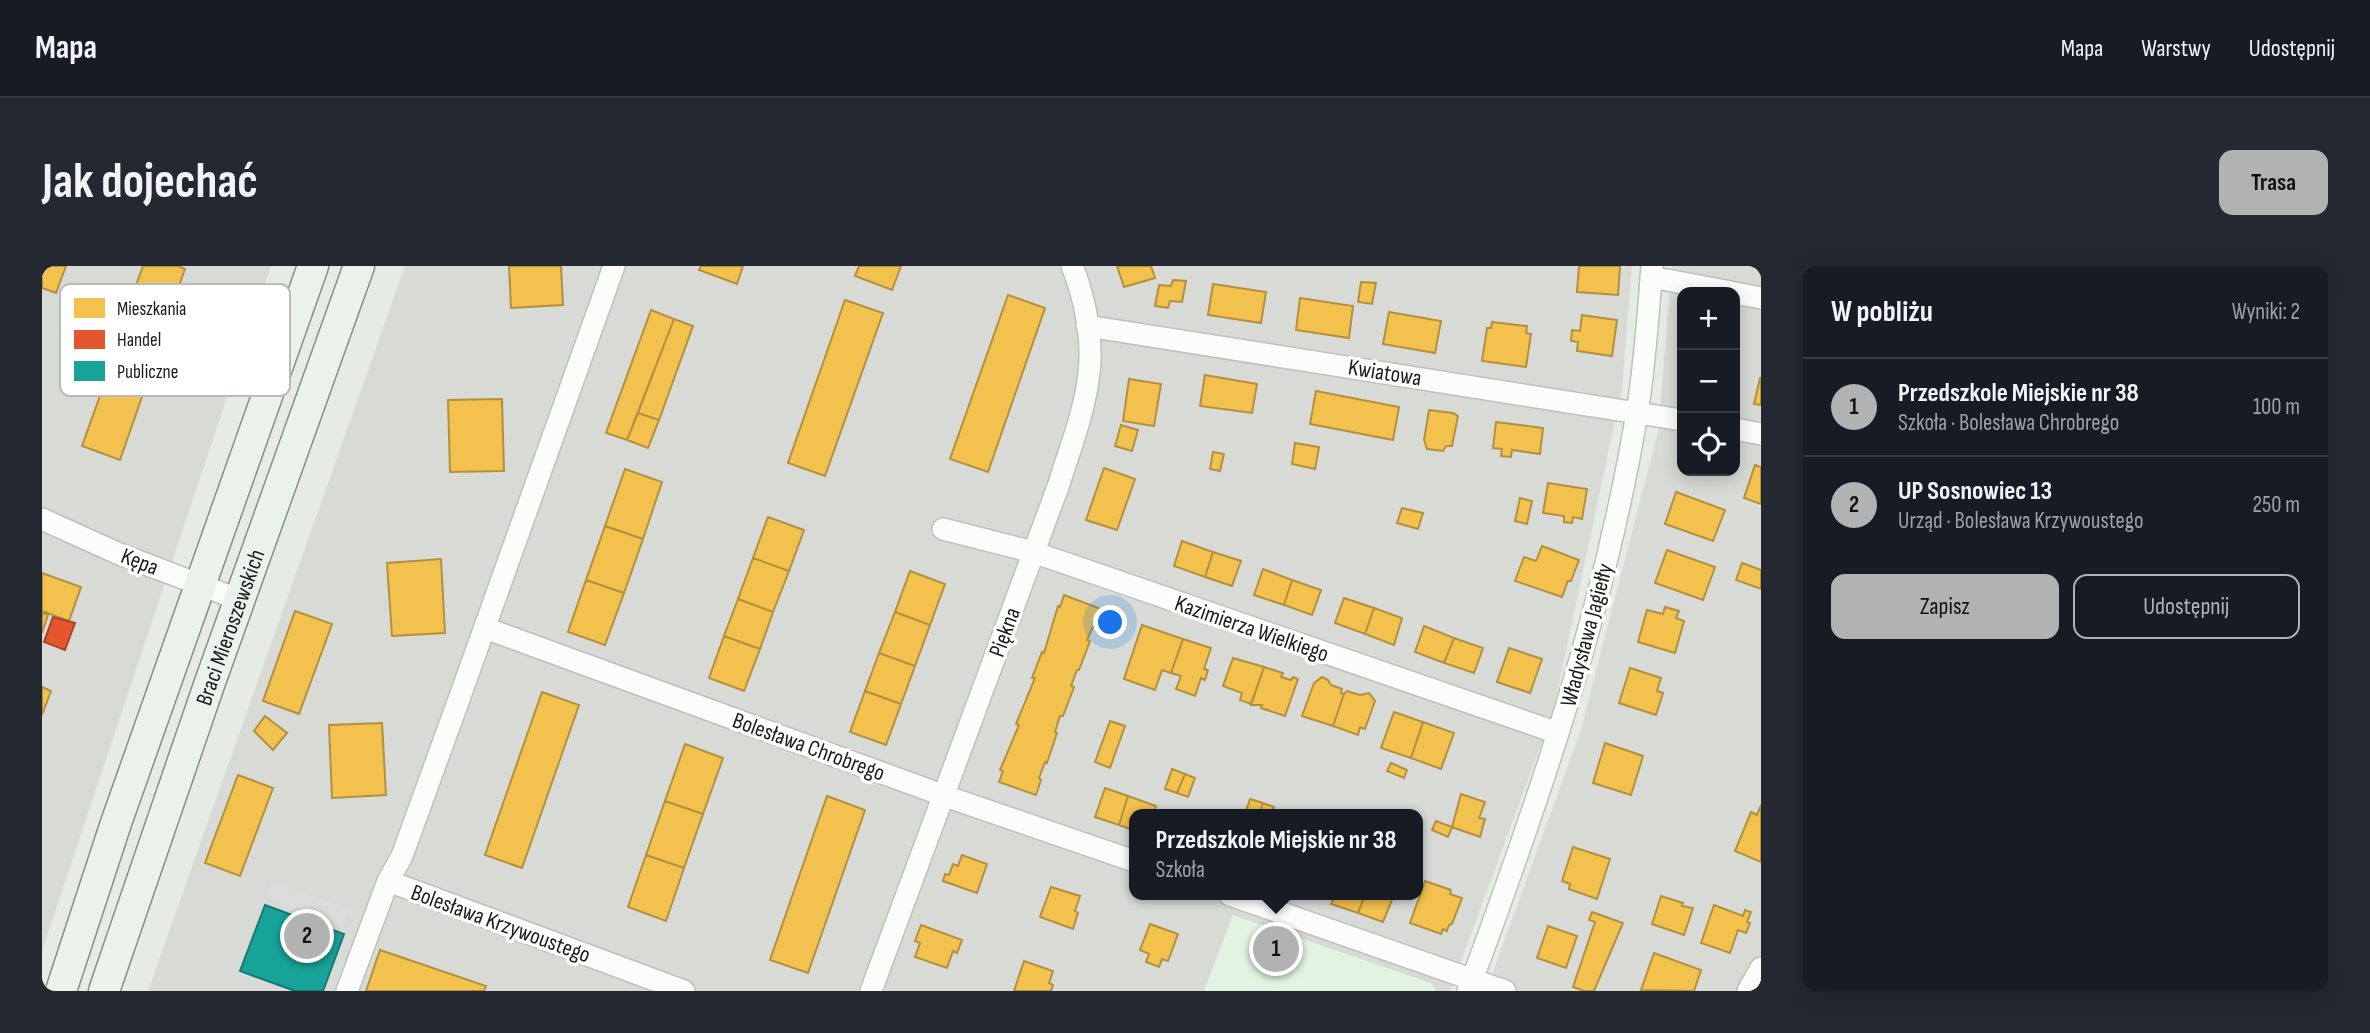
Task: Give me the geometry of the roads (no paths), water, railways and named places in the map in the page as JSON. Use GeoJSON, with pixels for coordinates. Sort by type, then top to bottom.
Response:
{"type":"FeatureCollection","features":[{"type":"Feature","properties":{"kind":"main road","name":"Braci Mieroszewskich"},"geometry":{"type":"LineString","coordinates":[[290,331],[313,266]]}},
{"type":"Feature","properties":{"kind":"main road","name":"Braci Mieroszewskich"},"geometry":{"type":"LineString","coordinates":[[104,991],[359,266]]}},
{"type":"Feature","properties":{"kind":"main road","name":"Braci Mieroszewskich"},"geometry":{"type":"LineString","coordinates":[[61,991],[116,823],[267,396]]}},
{"type":"Feature","properties":{"kind":"street"},"geometry":{"type":"LineString","coordinates":[[388,881],[402,856],[614,266]]}},
{"type":"Feature","properties":{"kind":"street","name":"Piękna"},"geometry":{"type":"LineString","coordinates":[[871,991],[1059,484],[1080,417],[1090,372],[1087,326],[1079,282],[1072,266]]}},
{"type":"Feature","properties":{"kind":"street"},"geometry":{"type":"LineString","coordinates":[[1652,272],[1710,287]]}},
{"type":"Feature","properties":{"kind":"street","name":"Władysława Jagiełły"},"geometry":{"type":"LineString","coordinates":[[1470,986],[1558,733],[1600,591],[1637,412],[1652,272]]}},
{"type":"Feature","properties":{"kind":"street"},"geometry":{"type":"LineString","coordinates":[[1740,294],[1761,298]]}},
{"type":"Feature","properties":{"kind":"street","name":"Kwiatowa"},"geometry":{"type":"LineString","coordinates":[[1087,326],[1677,419]]}},
{"type":"Feature","properties":{"kind":"street"},"geometry":{"type":"LineString","coordinates":[[1740,430],[1761,434]]}},
{"type":"Feature","properties":{"kind":"street","name":"Kępa"},"geometry":{"type":"LineString","coordinates":[[42,519],[117,553],[240,600]]}},
{"type":"Feature","properties":{"kind":"street","name":"Kazimierza Wielkiego"},"geometry":{"type":"LineString","coordinates":[[943,529],[1033,552],[1558,733]]}},
{"type":"Feature","properties":{"kind":"street","name":"Bolesława Chrobrego"},"geometry":{"type":"LineString","coordinates":[[485,628],[945,796],[1129,859]]}},
{"type":"Feature","properties":{"kind":"street","name":"Bolesława Krzywoustego"},"geometry":{"type":"LineString","coordinates":[[347,991],[388,881],[684,991]]}},
{"type":"Feature","properties":{"kind":"street"},"geometry":{"type":"LineString","coordinates":[[1243,900],[1470,986],[1505,991]]}},
{"type":"Feature","properties":{"kind":"street"},"geometry":{"type":"LineString","coordinates":[[1748,991],[1761,968]]}},
{"type":"Feature","properties":{"kind":"place","name":"UP Sosnowiec 13"},"geometry":{"type":"Point","coordinates":[307,936]}},
{"type":"Feature","properties":{"kind":"place","name":"Przedszkole Miejskie nr 38"},"geometry":{"type":"Point","coordinates":[1276,949]}}]}
